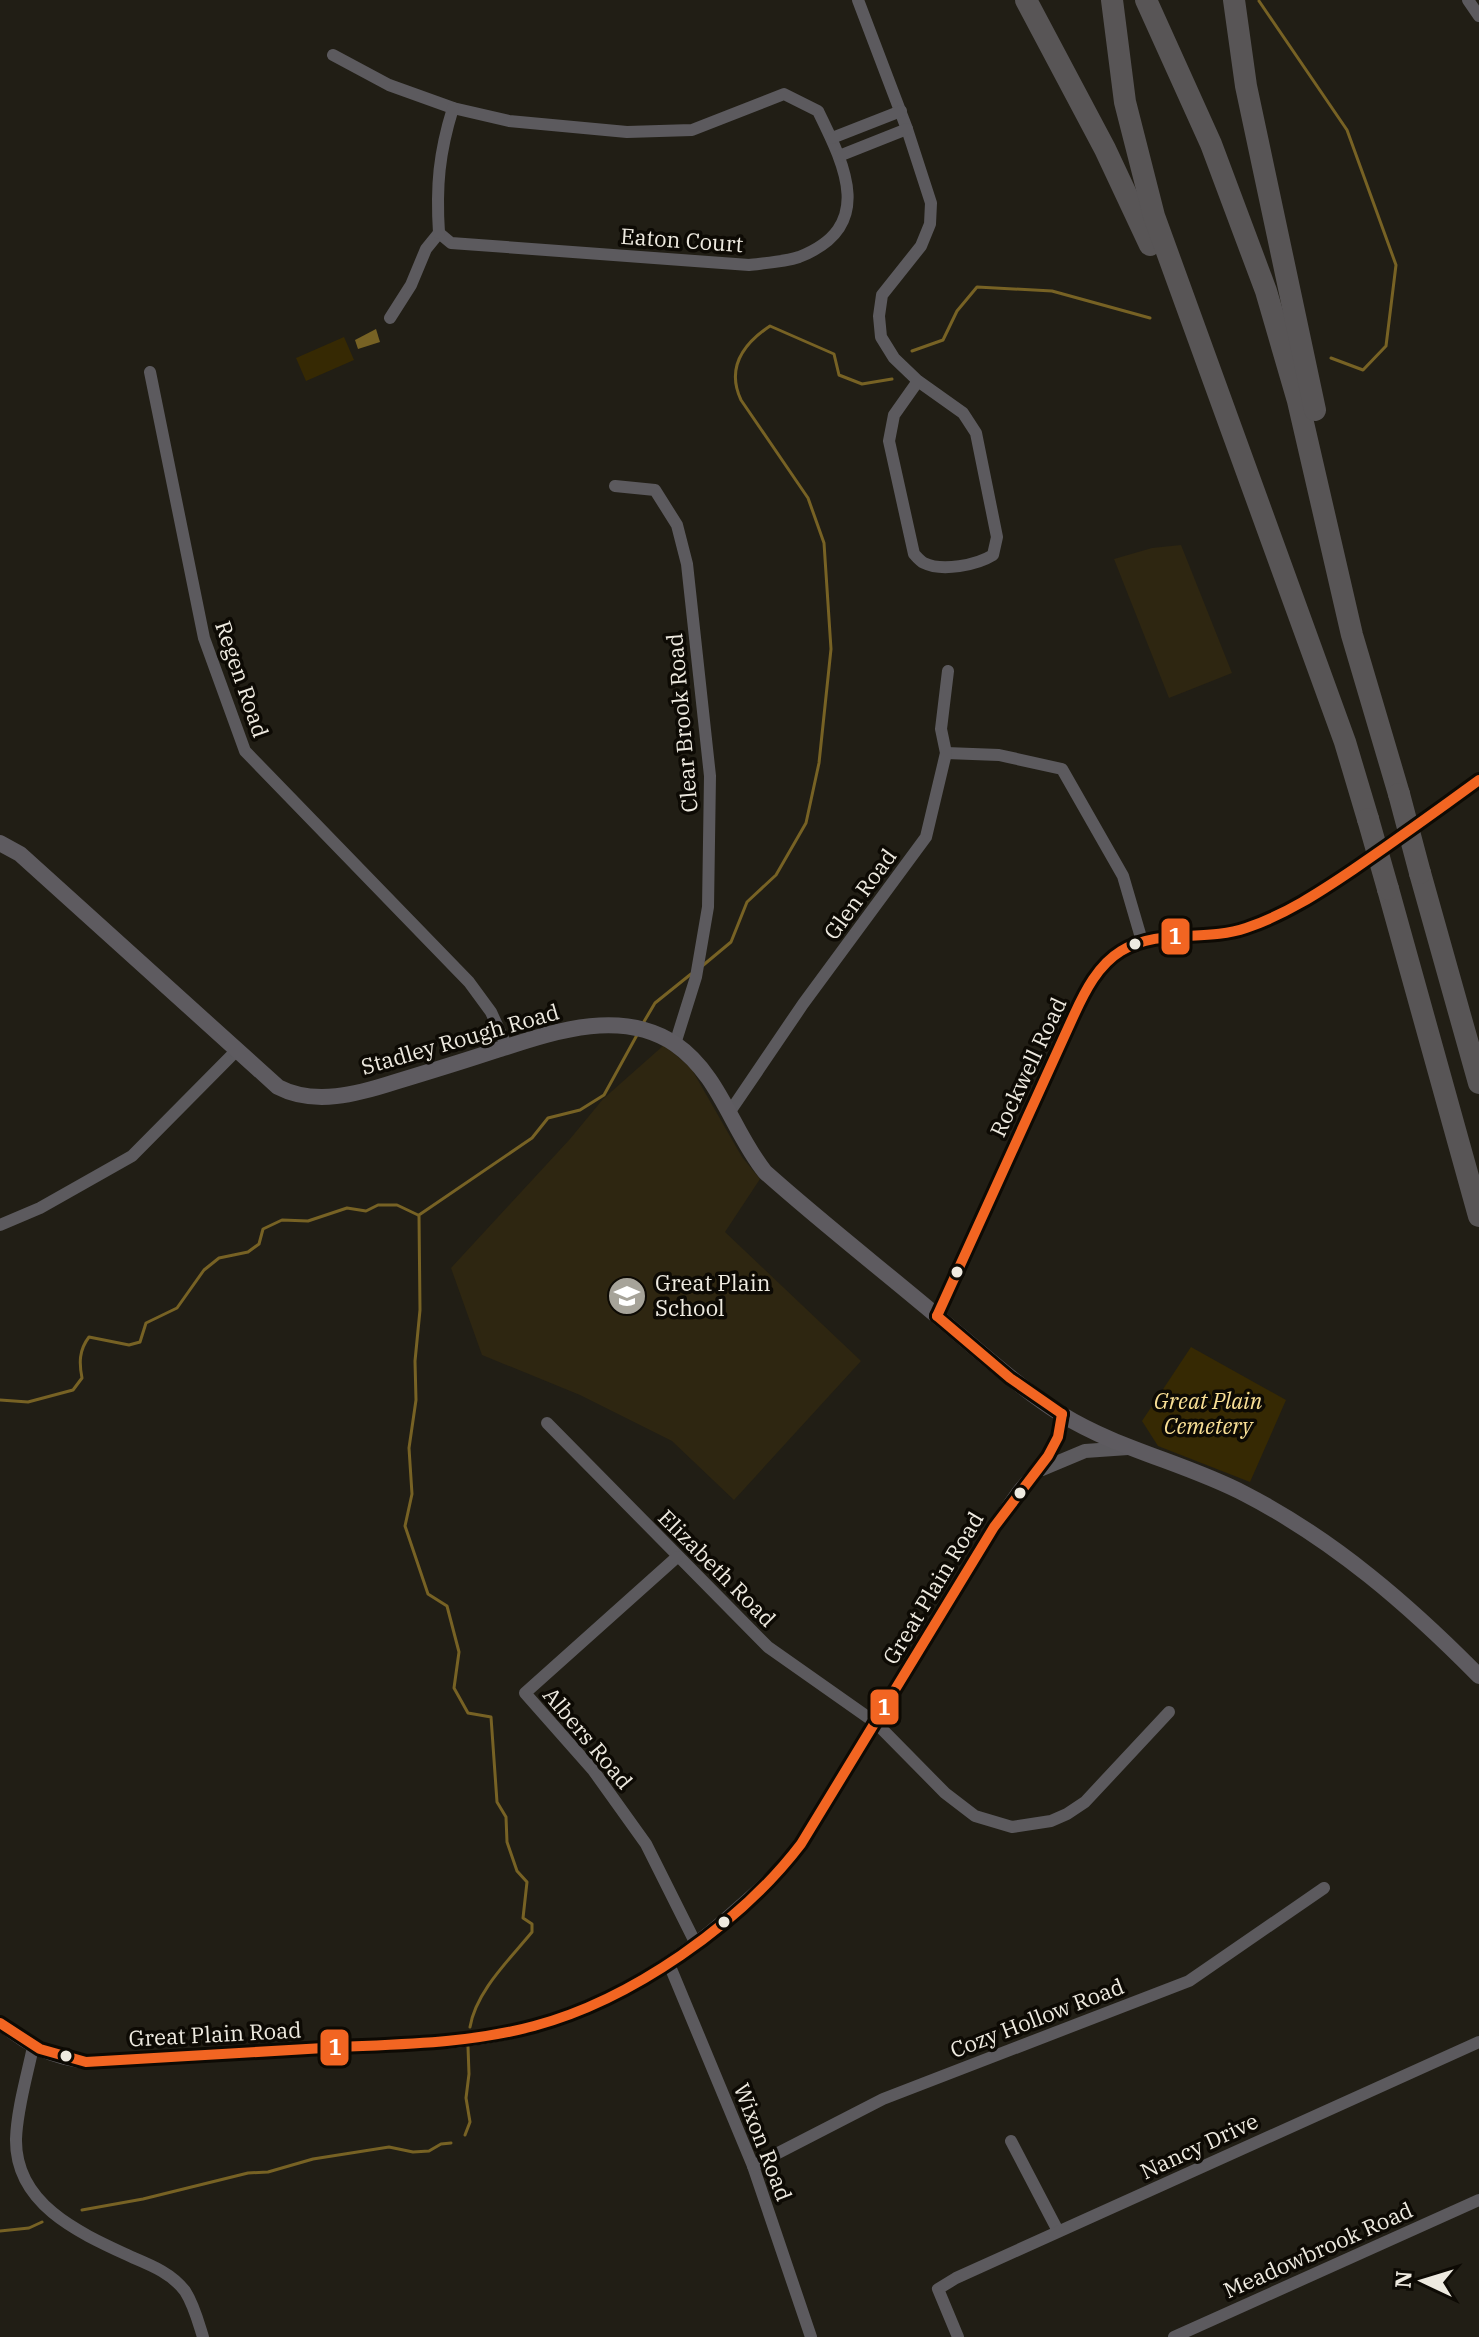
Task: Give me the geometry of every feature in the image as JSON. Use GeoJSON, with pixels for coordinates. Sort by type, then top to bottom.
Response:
{"type":"FeatureCollection","features":[{"type":"Feature","properties":{"kind":"highway"},"geometry":{"type":"LineString","coordinates":[[1026,0],[1122,183],[1235,444]]}},
{"type":"Feature","properties":{"kind":"highway"},"geometry":{"type":"LineString","coordinates":[[1112,0],[1123,92],[1143,179],[1235,444],[1341,730],[1479,1216]]}},
{"type":"Feature","properties":{"kind":"highway"},"geometry":{"type":"LineString","coordinates":[[1146,0],[1211,144],[1266,291],[1298,401],[1352,635],[1479,1083]]}},
{"type":"Feature","properties":{"kind":"highway"},"geometry":{"type":"LineString","coordinates":[[1234,0],[1242,67],[1256,138],[1398,791]]}},
{"type":"Feature","properties":{"kind":"main road","name":"Stadley Rough Road"},"geometry":{"type":"LineString","coordinates":[[2,848],[35,867],[278,1087],[294,1096],[319,1098],[373,1089],[567,1030],[605,1025],[640,1029],[675,1044],[702,1068],[748,1150],[765,1172],[1010,1378],[1062,1414]]}},
{"type":"Feature","properties":{"kind":"main road","name":"Great Plain Road"},"geometry":{"type":"LineString","coordinates":[[1062,1414],[1128,1448],[1242,1492],[1282,1515],[1384,1585],[1479,1676]]}},
{"type":"Feature","properties":{"kind":"street"},"geometry":{"type":"LineString","coordinates":[[858,0],[901,111],[931,203],[930,224],[921,246],[882,295],[879,316],[881,337],[894,358],[918,381],[963,413],[976,433],[997,537],[993,555],[980,563],[941,566],[924,563],[914,554],[889,441],[894,415],[918,381]]}},
{"type":"Feature","properties":{"kind":"street"},"geometry":{"type":"LineString","coordinates":[[1468,0],[1479,16]]}},
{"type":"Feature","properties":{"kind":"street","name":"Eaton Court"},"geometry":{"type":"LineString","coordinates":[[333,55],[389,85],[453,108],[509,121],[627,132],[692,130],[784,94],[818,111],[832,138],[850,191],[843,224],[823,245],[796,258],[749,265],[451,243],[439,233]]}},
{"type":"Feature","properties":{"kind":"street"},"geometry":{"type":"LineString","coordinates":[[390,318],[411,285],[426,249],[439,233],[437,191],[441,146],[453,108]]}},
{"type":"Feature","properties":{"kind":"street"},"geometry":{"type":"LineString","coordinates":[[832,138],[901,111]]}},
{"type":"Feature","properties":{"kind":"street"},"geometry":{"type":"LineString","coordinates":[[839,156],[907,129]]}},
{"type":"Feature","properties":{"kind":"street","name":"Regen Road"},"geometry":{"type":"LineString","coordinates":[[150,372],[204,638],[245,751],[469,982],[491,1012],[507,1047]]}},
{"type":"Feature","properties":{"kind":"street","name":"Clear Brook Road"},"geometry":{"type":"LineString","coordinates":[[615,486],[655,490],[677,525],[687,564],[710,776],[708,907],[696,977],[675,1044]]}},
{"type":"Feature","properties":{"kind":"street","name":"Glen Road"},"geometry":{"type":"LineString","coordinates":[[729,1113],[803,1004],[926,837],[946,753],[941,729],[948,671]]}},
{"type":"Feature","properties":{"kind":"street"},"geometry":{"type":"LineString","coordinates":[[946,753],[999,755],[1062,769],[1123,876],[1142,941]]}},
{"type":"Feature","properties":{"kind":"street","name":"Rockwell Road"},"geometry":{"type":"LineString","coordinates":[[937,1316],[1069,1025],[1092,980],[1118,953],[1142,941],[1243,930],[1276,916],[1350,871],[1479,780]]}},
{"type":"Feature","properties":{"kind":"street"},"geometry":{"type":"LineString","coordinates":[[0,1225],[40,1208],[132,1156],[237,1050]]}},
{"type":"Feature","properties":{"kind":"street","name":"Great Plain Road"},"geometry":{"type":"LineString","coordinates":[[0,2023],[33,2047],[58,2058],[101,2062],[488,2038],[526,2030],[577,2012],[669,1964],[788,1862],[994,1527],[1049,1457],[1062,1429],[1062,1414]]}},
{"type":"Feature","properties":{"kind":"street","name":"Elizabeth Road"},"geometry":{"type":"LineString","coordinates":[[547,1423],[768,1647],[876,1723],[961,1807],[991,1823],[1012,1827],[1051,1821],[1085,1802],[1169,1712]]}},
{"type":"Feature","properties":{"kind":"street","name":"Great Plain Road"},"geometry":{"type":"LineString","coordinates":[[1038,1471],[1085,1451],[1128,1448]]}},
{"type":"Feature","properties":{"kind":"street","name":"Albers Road"},"geometry":{"type":"LineString","coordinates":[[677,1557],[525,1693],[593,1770],[646,1844],[696,1944]]}},
{"type":"Feature","properties":{"kind":"street","name":"Cozy Hollow Road"},"geometry":{"type":"LineString","coordinates":[[753,2166],[883,2099],[1189,1981],[1231,1955],[1324,1888]]}},
{"type":"Feature","properties":{"kind":"street","name":"Wixon Road"},"geometry":{"type":"LineString","coordinates":[[669,1964],[753,2166],[811,2337]]}},
{"type":"Feature","properties":{"kind":"street","name":"Nancy Drive"},"geometry":{"type":"LineString","coordinates":[[958,2337],[938,2289],[1058,2231],[1479,2042]]}},
{"type":"Feature","properties":{"kind":"street"},"geometry":{"type":"LineString","coordinates":[[33,2047],[16,2136],[17,2156],[25,2180],[43,2205],[72,2228],[165,2272],[184,2290],[203,2337]]}},
{"type":"Feature","properties":{"kind":"street"},"geometry":{"type":"LineString","coordinates":[[1011,2141],[1058,2231]]}},
{"type":"Feature","properties":{"kind":"street","name":"Meadowbrook Road"},"geometry":{"type":"LineString","coordinates":[[1174,2337],[1479,2200]]}},
{"type":"Feature","properties":{"kind":"shaded area"},"geometry":{"type":"Polygon","coordinates":[[[376,329],[380,342],[358,349],[355,340],[376,329]]]}},
{"type":"Feature","properties":{"kind":"shaded area"},"geometry":{"type":"Polygon","coordinates":[[[1181,545],[1232,673],[1169,698],[1114,559],[1152,548],[1181,545]]]}},
{"type":"Feature","properties":{"kind":"shaded area","name":"Great Plain School"},"geometry":{"type":"Polygon","coordinates":[[[664,1045],[691,1068],[742,1157],[760,1179],[725,1232],[861,1361],[734,1500],[672,1441],[580,1395],[482,1355],[451,1268],[603,1099],[664,1045]]]}},
{"type":"Feature","properties":{"kind":"green space"},"geometry":{"type":"Polygon","coordinates":[[[344,337],[354,360],[306,381],[296,358],[344,337]]]}},
{"type":"Feature","properties":{"kind":"green space","name":"Great Plain Cemetery"},"geometry":{"type":"Polygon","coordinates":[[[1191,1347],[1286,1400],[1250,1482],[1158,1446],[1142,1421],[1191,1347]]]}},
{"type":"Feature","properties":{"kind":"waterway"},"geometry":{"type":"LineString","coordinates":[[1259,1],[1347,130],[1396,265],[1386,346],[1363,370],[1331,358]]}},
{"type":"Feature","properties":{"kind":"waterway"},"geometry":{"type":"LineString","coordinates":[[912,351],[943,340],[957,311],[977,287],[1052,291],[1150,318]]}},
{"type":"Feature","properties":{"kind":"waterway"},"geometry":{"type":"LineString","coordinates":[[701,967],[731,942],[747,902],[776,875],[806,823],[819,763],[831,649],[824,543],[808,498],[741,400],[735,377],[736,367],[745,349],[770,326],[834,354],[839,375],[862,384],[892,379]]}},
{"type":"Feature","properties":{"kind":"waterway"},"geometry":{"type":"LineString","coordinates":[[642,1025],[655,1003],[691,974]]}},
{"type":"Feature","properties":{"kind":"waterway"},"geometry":{"type":"LineString","coordinates":[[470,2027],[486,1988],[532,1932],[532,1924],[523,1918],[527,1882],[517,1871],[507,1842],[506,1817],[497,1802],[491,1717],[468,1713],[454,1688],[459,1652],[447,1606],[428,1594],[405,1526],[412,1494],[409,1448],[416,1400],[415,1361],[420,1310],[419,1215],[532,1138],[548,1118],[580,1110],[604,1095],[637,1035]]}},
{"type":"Feature","properties":{"kind":"waterway"},"geometry":{"type":"LineString","coordinates":[[0,1400],[28,1402],[73,1390],[82,1378],[81,1357],[89,1337],[129,1345],[140,1342],[146,1323],[177,1308],[204,1270],[219,1258],[248,1252],[259,1244],[263,1229],[282,1220],[308,1221],[347,1208],[366,1211],[378,1205],[397,1205],[418,1215]]}},
{"type":"Feature","properties":{"kind":"waterway"},"geometry":{"type":"LineString","coordinates":[[465,2135],[470,2122],[466,2098],[468,2047]]}},
{"type":"Feature","properties":{"kind":"waterway"},"geometry":{"type":"LineString","coordinates":[[82,2210],[143,2199],[248,2173],[268,2172],[313,2159],[389,2147],[413,2152],[429,2151],[441,2144],[451,2143]]}},
{"type":"Feature","properties":{"kind":"waterway"},"geometry":{"type":"LineString","coordinates":[[0,2231],[29,2228],[42,2222]]}},
{"type":"Feature","properties":{"kind":"transit line","name":"1"},"geometry":{"type":"LineString","coordinates":[[937,1316],[1078,1006],[1093,979],[1113,957],[1135,944],[1151,940],[1231,932],[1275,917],[1341,878],[1479,780]]}},
{"type":"Feature","properties":{"kind":"transit line","name":"1"},"geometry":{"type":"LineString","coordinates":[[937,1316],[1010,1378],[1062,1414]]}},
{"type":"Feature","properties":{"kind":"transit line","name":"1"},"geometry":{"type":"LineString","coordinates":[[0,2023],[40,2049],[86,2062],[414,2044],[486,2036],[534,2026],[571,2014],[645,1978],[681,1955],[747,1903],[801,1844],[994,1527],[1048,1456],[1058,1437],[1062,1414]]}},
{"type":"Feature","properties":{"kind":"place","name":"Great Plain School"},"geometry":{"type":"Point","coordinates":[627,1296]}}]}
